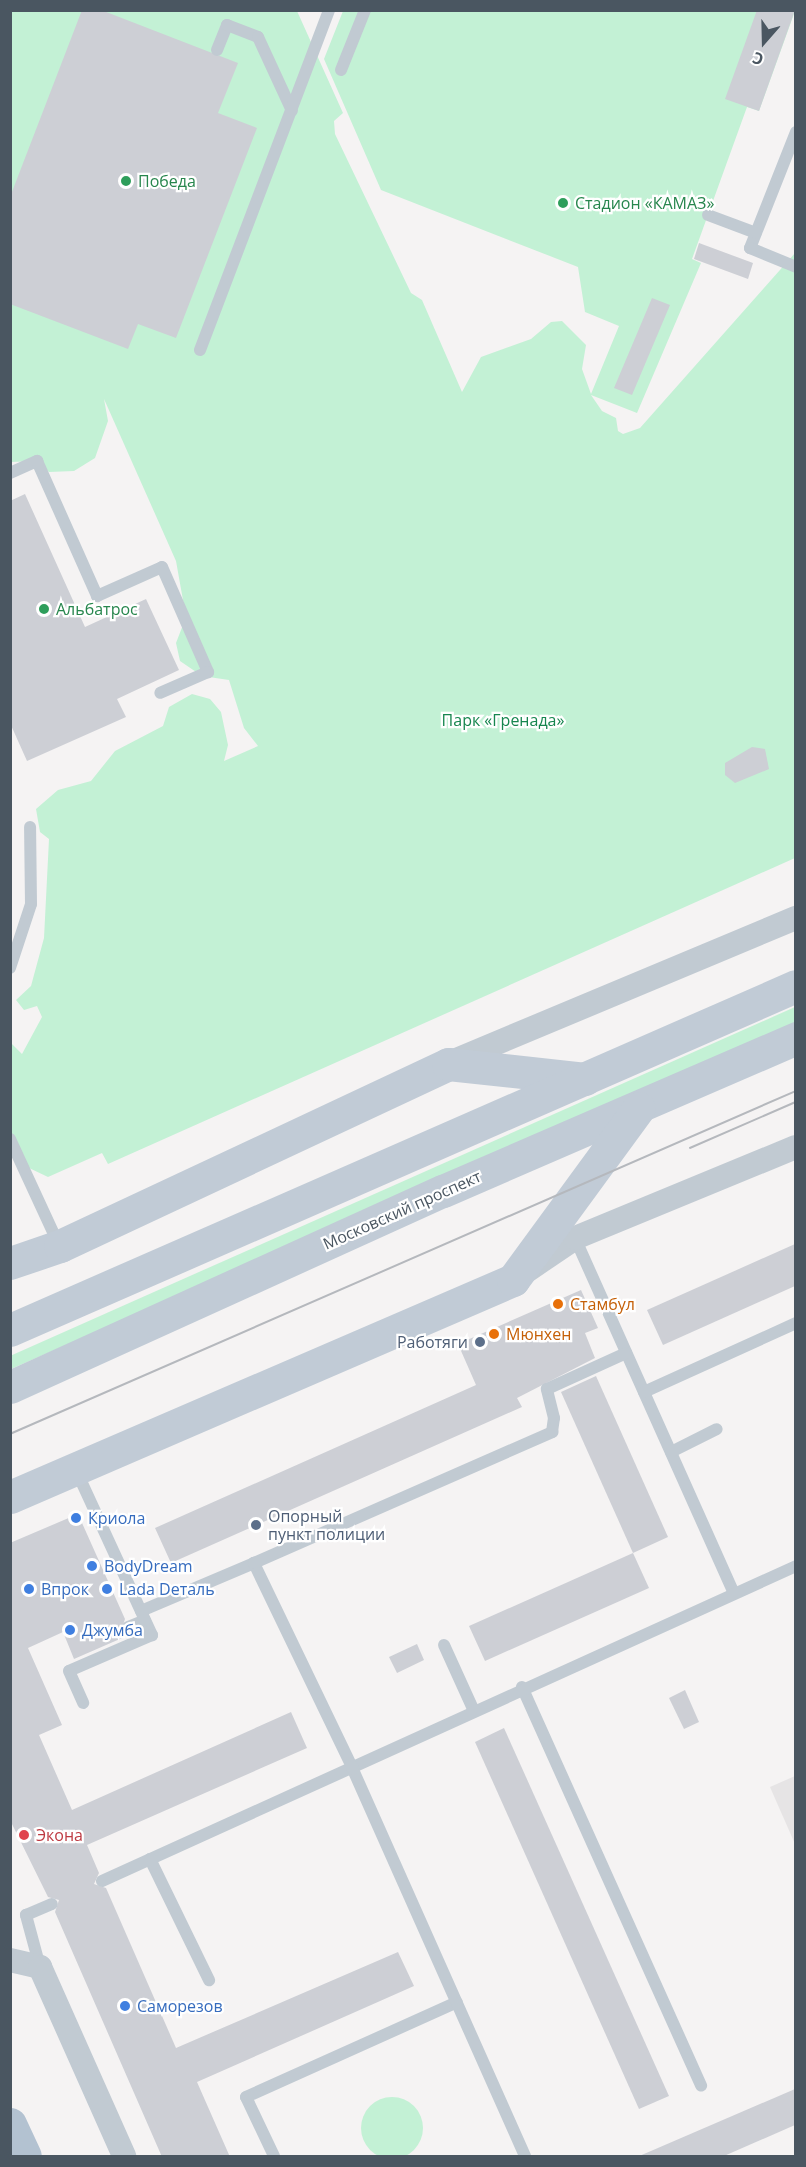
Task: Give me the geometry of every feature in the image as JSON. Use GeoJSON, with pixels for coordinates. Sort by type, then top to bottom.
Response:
{"type":"FeatureCollection","features":[{"type":"Feature","properties":{"kind":"main road"},"geometry":{"type":"LineString","coordinates":[[10,1330],[795,986]]}},
{"type":"Feature","properties":{"kind":"main road","name":"Московский проспект"},"geometry":{"type":"LineString","coordinates":[[10,1387],[443,1191],[639,1108],[795,1038]]}},
{"type":"Feature","properties":{"kind":"main road"},"geometry":{"type":"LineString","coordinates":[[10,1263],[60,1246],[448,1064],[587,1079]]}},
{"type":"Feature","properties":{"kind":"main road"},"geometry":{"type":"LineString","coordinates":[[10,1497],[74,1467],[513,1280],[639,1108]]}},
{"type":"Feature","properties":{"kind":"main road"},"geometry":{"type":"LineString","coordinates":[[10,2124],[25,2157]]}},
{"type":"Feature","properties":{"kind":"street"},"geometry":{"type":"LineString","coordinates":[[448,1064],[795,918]]}},
{"type":"Feature","properties":{"kind":"street"},"geometry":{"type":"LineString","coordinates":[[513,1280],[575,1238],[795,1147]]}},
{"type":"Feature","properties":{"kind":"street"},"geometry":{"type":"LineString","coordinates":[[10,1960],[40,1967],[124,2157]]}},
{"type":"Feature","properties":{"kind":"lane"},"geometry":{"type":"LineString","coordinates":[[200,350],[329,10]]}},
{"type":"Feature","properties":{"kind":"lane"},"geometry":{"type":"LineString","coordinates":[[341,70],[365,10]]}},
{"type":"Feature","properties":{"kind":"lane"},"geometry":{"type":"LineString","coordinates":[[218,50],[228,25],[258,37],[292,111]]}},
{"type":"Feature","properties":{"kind":"lane"},"geometry":{"type":"LineString","coordinates":[[795,132],[750,249],[795,267]]}},
{"type":"Feature","properties":{"kind":"lane"},"geometry":{"type":"LineString","coordinates":[[708,215],[756,233]]}},
{"type":"Feature","properties":{"kind":"lane"},"geometry":{"type":"LineString","coordinates":[[10,473],[37,461],[97,596],[162,567],[208,672],[160,693]]}},
{"type":"Feature","properties":{"kind":"lane"},"geometry":{"type":"LineString","coordinates":[[10,968],[31,904],[30,827]]}},
{"type":"Feature","properties":{"kind":"lane"},"geometry":{"type":"LineString","coordinates":[[10,1139],[60,1246]]}},
{"type":"Feature","properties":{"kind":"lane"},"geometry":{"type":"LineString","coordinates":[[575,1238],[734,1593]]}},
{"type":"Feature","properties":{"kind":"lane"},"geometry":{"type":"LineString","coordinates":[[644,1392],[795,1323]]}},
{"type":"Feature","properties":{"kind":"lane"},"geometry":{"type":"LineString","coordinates":[[128,1628],[143,1616],[254,1563],[552,1432],[555,1418],[547,1389],[626,1353]]}},
{"type":"Feature","properties":{"kind":"lane"},"geometry":{"type":"LineString","coordinates":[[671,1452],[717,1429]]}},
{"type":"Feature","properties":{"kind":"lane"},"geometry":{"type":"LineString","coordinates":[[74,1467],[152,1635],[84,1660],[69,1671],[83,1703]]}},
{"type":"Feature","properties":{"kind":"lane"},"geometry":{"type":"LineString","coordinates":[[254,1563],[352,1769],[458,2002],[525,2157]]}},
{"type":"Feature","properties":{"kind":"lane"},"geometry":{"type":"LineString","coordinates":[[102,1881],[352,1769],[522,1687],[795,1566]]}},
{"type":"Feature","properties":{"kind":"lane"},"geometry":{"type":"LineString","coordinates":[[444,1645],[474,1711]]}},
{"type":"Feature","properties":{"kind":"lane"},"geometry":{"type":"LineString","coordinates":[[522,1687],[701,2086]]}},
{"type":"Feature","properties":{"kind":"lane"},"geometry":{"type":"LineString","coordinates":[[150,1859],[209,1980]]}},
{"type":"Feature","properties":{"kind":"lane"},"geometry":{"type":"LineString","coordinates":[[40,1967],[26,1915],[52,1904]]}},
{"type":"Feature","properties":{"kind":"lane"},"geometry":{"type":"LineString","coordinates":[[274,2157],[246,2097],[458,2002]]}},
{"type":"Feature","properties":{"kind":"shaded area"},"geometry":{"type":"Polygon","coordinates":[[[795,1776],[795,1844],[770,1787],[795,1776]]]}},
{"type":"Feature","properties":{"kind":"green space","name":"Парк «Гренада»"},"geometry":{"type":"Polygon","coordinates":[[[11,11],[297,11],[343,113],[334,121],[335,134],[411,293],[422,300],[462,392],[481,357],[531,339],[551,322],[562,321],[586,345],[582,369],[591,394],[619,326],[585,312],[578,267],[381,190],[324,59],[343,11],[795,11],[759,111],[747,107],[692,259],[701,263],[637,413],[591,395],[602,411],[616,418],[618,431],[623,434],[640,428],[795,253],[795,858],[108,1164],[102,1153],[48,1177],[27,1167],[11,1133],[11,1043],[22,1054],[42,1017],[37,1006],[24,1010],[16,1000],[31,986],[44,938],[49,839],[40,832],[36,809],[58,790],[91,781],[115,751],[163,726],[169,707],[192,694],[210,699],[221,712],[228,745],[224,761],[258,746],[244,728],[229,680],[202,676],[180,661],[176,643],[186,617],[176,561],[104,399],[108,421],[95,458],[74,471],[49,472],[38,461],[11,462],[11,11]]]}},
{"type":"Feature","properties":{"kind":"green space"},"geometry":{"type":"Polygon","coordinates":[[[795,1007],[795,1027],[11,1369],[10,1356],[795,1007]]]}},
{"type":"Feature","properties":{"kind":"green space"},"geometry":{"type":"Polygon","coordinates":[[[392,2097],[404,2099],[414,2106],[421,2116],[423,2128],[421,2140],[414,2150],[404,2157],[392,2159],[380,2157],[370,2150],[363,2140],[361,2128],[363,2116],[370,2106],[380,2099],[392,2097]]]}},
{"type":"Feature","properties":{"kind":"building","name":"Победа"},"geometry":{"type":"Polygon","coordinates":[[[82,10],[101,10],[238,63],[218,113],[257,128],[176,338],[138,324],[128,349],[10,304],[10,197],[82,10]]]}},
{"type":"Feature","properties":{"kind":"building"},"geometry":{"type":"Polygon","coordinates":[[[757,10],[795,10],[759,111],[725,99],[757,10]]]}},
{"type":"Feature","properties":{"kind":"building"},"geometry":{"type":"Polygon","coordinates":[[[699,243],[753,263],[748,279],[694,259],[699,243]]]}},
{"type":"Feature","properties":{"kind":"building"},"geometry":{"type":"Polygon","coordinates":[[[652,298],[670,305],[632,395],[614,388],[652,298]]]}},
{"type":"Feature","properties":{"kind":"building","name":"Альбатрос"},"geometry":{"type":"Polygon","coordinates":[[[25,494],[85,627],[146,599],[179,670],[117,699],[126,717],[27,761],[10,723],[10,501],[25,494]]]}},
{"type":"Feature","properties":{"kind":"building"},"geometry":{"type":"Polygon","coordinates":[[[752,747],[765,749],[769,769],[735,783],[725,775],[725,763],[752,747]]]}},
{"type":"Feature","properties":{"kind":"building"},"geometry":{"type":"Polygon","coordinates":[[[795,1244],[795,1286],[663,1345],[647,1310],[795,1244]]]}},
{"type":"Feature","properties":{"kind":"building"},"geometry":{"type":"Polygon","coordinates":[[[581,1290],[598,1328],[585,1333],[595,1358],[517,1398],[522,1407],[171,1563],[155,1528],[476,1385],[458,1344],[581,1290]]]}},
{"type":"Feature","properties":{"kind":"building"},"geometry":{"type":"Polygon","coordinates":[[[596,1376],[668,1537],[633,1553],[561,1392],[596,1376]]]}},
{"type":"Feature","properties":{"kind":"building"},"geometry":{"type":"Polygon","coordinates":[[[78,1514],[125,1619],[121,1631],[129,1635],[74,1659],[63,1632],[28,1648],[62,1725],[39,1735],[72,1810],[291,1712],[307,1748],[87,1845],[99,1873],[94,1884],[106,1888],[176,2048],[398,1952],[414,1986],[197,2082],[230,2157],[162,2157],[55,1912],[59,1900],[48,1897],[10,1820],[10,1543],[78,1514]]]}},
{"type":"Feature","properties":{"kind":"building"},"geometry":{"type":"Polygon","coordinates":[[[633,1553],[649,1588],[485,1661],[469,1626],[633,1553]]]}},
{"type":"Feature","properties":{"kind":"building"},"geometry":{"type":"Polygon","coordinates":[[[417,1644],[424,1660],[397,1673],[389,1657],[417,1644]]]}},
{"type":"Feature","properties":{"kind":"building"},"geometry":{"type":"Polygon","coordinates":[[[685,1690],[699,1722],[684,1729],[669,1698],[685,1690]]]}},
{"type":"Feature","properties":{"kind":"building"},"geometry":{"type":"Polygon","coordinates":[[[504,1728],[669,2096],[639,2109],[475,1742],[504,1728]]]}},
{"type":"Feature","properties":{"kind":"building"},"geometry":{"type":"Polygon","coordinates":[[[795,2089],[795,2125],[724,2156],[637,2157],[795,2089]]]}},
{"type":"Feature","properties":{"kind":"tram line"},"geometry":{"type":"LineString","coordinates":[[10,1434],[796,1091]]}},
{"type":"Feature","properties":{"kind":"tram line"},"geometry":{"type":"LineString","coordinates":[[690,1148],[796,1102]]}},
{"type":"Feature","properties":{"kind":"place","name":"Победа"},"geometry":{"type":"Point","coordinates":[126,181]}},
{"type":"Feature","properties":{"kind":"place","name":"Стадион «КАМАЗ»"},"geometry":{"type":"Point","coordinates":[563,203]}},
{"type":"Feature","properties":{"kind":"place","name":"Альбатрос"},"geometry":{"type":"Point","coordinates":[44,609]}},
{"type":"Feature","properties":{"kind":"place","name":"Стамбул"},"geometry":{"type":"Point","coordinates":[558,1304]}},
{"type":"Feature","properties":{"kind":"place","name":"Мюнхен"},"geometry":{"type":"Point","coordinates":[494,1334]}},
{"type":"Feature","properties":{"kind":"place","name":"Работяги"},"geometry":{"type":"Point","coordinates":[480,1342]}},
{"type":"Feature","properties":{"kind":"place","name":"Криола"},"geometry":{"type":"Point","coordinates":[76,1518]}},
{"type":"Feature","properties":{"kind":"place","name":"Опорный пункт полиции"},"geometry":{"type":"Point","coordinates":[256,1525]}},
{"type":"Feature","properties":{"kind":"place","name":"BodyDream"},"geometry":{"type":"Point","coordinates":[92,1566]}},
{"type":"Feature","properties":{"kind":"place","name":"Впрок"},"geometry":{"type":"Point","coordinates":[29,1589]}},
{"type":"Feature","properties":{"kind":"place","name":"Lada Dеталь"},"geometry":{"type":"Point","coordinates":[107,1589]}},
{"type":"Feature","properties":{"kind":"place","name":"Джумба"},"geometry":{"type":"Point","coordinates":[70,1630]}},
{"type":"Feature","properties":{"kind":"place","name":"Экона"},"geometry":{"type":"Point","coordinates":[24,1835]}},
{"type":"Feature","properties":{"kind":"place","name":"Саморезов"},"geometry":{"type":"Point","coordinates":[125,2006]}}]}
